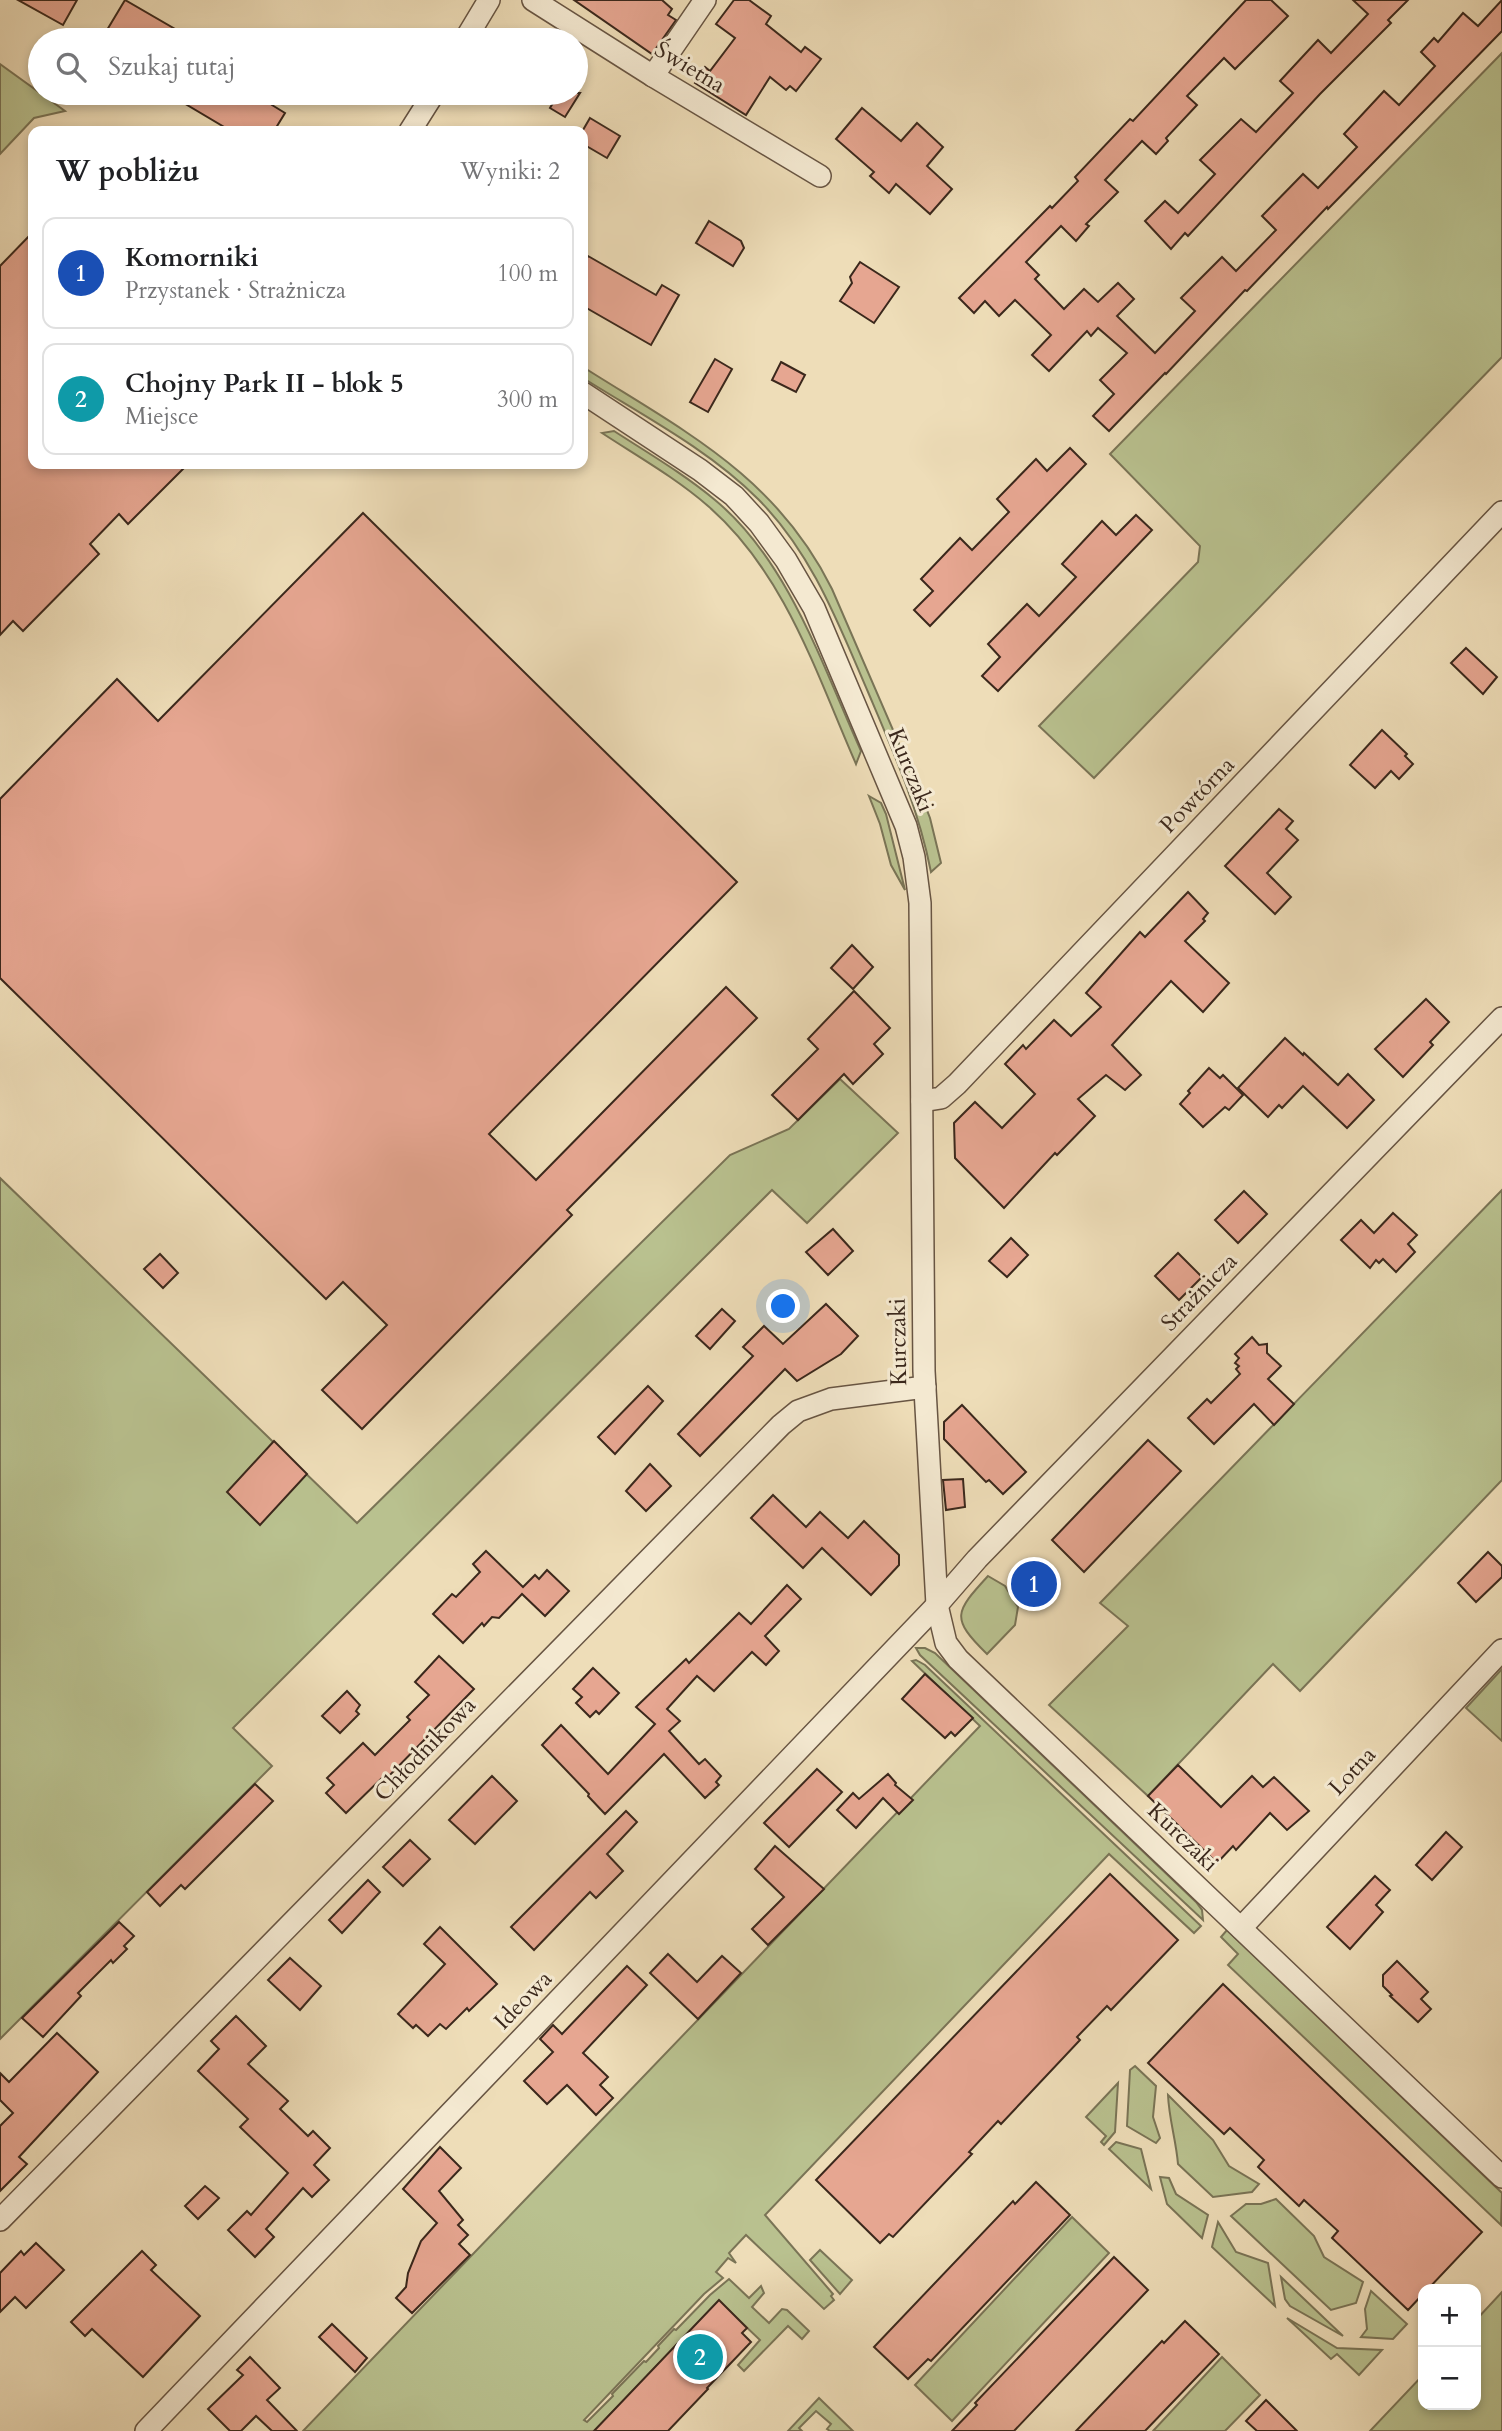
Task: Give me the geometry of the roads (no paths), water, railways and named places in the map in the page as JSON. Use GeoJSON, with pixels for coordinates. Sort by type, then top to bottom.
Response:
{"type":"FeatureCollection","features":[{"type":"Feature","properties":{"kind":"street"},"geometry":{"type":"LineString","coordinates":[[472,28],[489,0]]}},
{"type":"Feature","properties":{"kind":"street","name":"Świetna"},"geometry":{"type":"LineString","coordinates":[[533,0],[577,28]]}},
{"type":"Feature","properties":{"kind":"street"},"geometry":{"type":"LineString","coordinates":[[653,76],[705,0]]}},
{"type":"Feature","properties":{"kind":"street","name":"Świetna"},"geometry":{"type":"LineString","coordinates":[[588,35],[820,176]]}},
{"type":"Feature","properties":{"kind":"street"},"geometry":{"type":"LineString","coordinates":[[413,126],[426,105]]}},
{"type":"Feature","properties":{"kind":"street","name":"Kurczaki"},"geometry":{"type":"LineString","coordinates":[[588,396],[700,470],[734,496],[759,523],[786,560],[814,608],[906,826],[914,858],[920,916],[925,1387],[937,1605],[946,1643],[958,1659],[1502,2177]]}},
{"type":"Feature","properties":{"kind":"street","name":"Powtórna"},"geometry":{"type":"LineString","coordinates":[[922,1101],[941,1098],[957,1084],[1502,512]]}},
{"type":"Feature","properties":{"kind":"street","name":"Strażnicza"},"geometry":{"type":"LineString","coordinates":[[937,1605],[977,1559],[1502,1018]]}},
{"type":"Feature","properties":{"kind":"street","name":"Chłodnikowa"},"geometry":{"type":"LineString","coordinates":[[0,2220],[781,1425],[798,1411],[831,1399],[925,1387]]}},
{"type":"Feature","properties":{"kind":"street","name":"Ideowa"},"geometry":{"type":"LineString","coordinates":[[146,2431],[937,1605]]}},
{"type":"Feature","properties":{"kind":"street","name":"Lotna"},"geometry":{"type":"LineString","coordinates":[[1241,1928],[1502,1650]]}},
{"type":"Feature","properties":{"kind":"place","name":"Komorniki"},"geometry":{"type":"Point","coordinates":[1034,1584]}},
{"type":"Feature","properties":{"kind":"place","name":"Chojny Park II - blok 5"},"geometry":{"type":"Point","coordinates":[700,2357]}}]}
